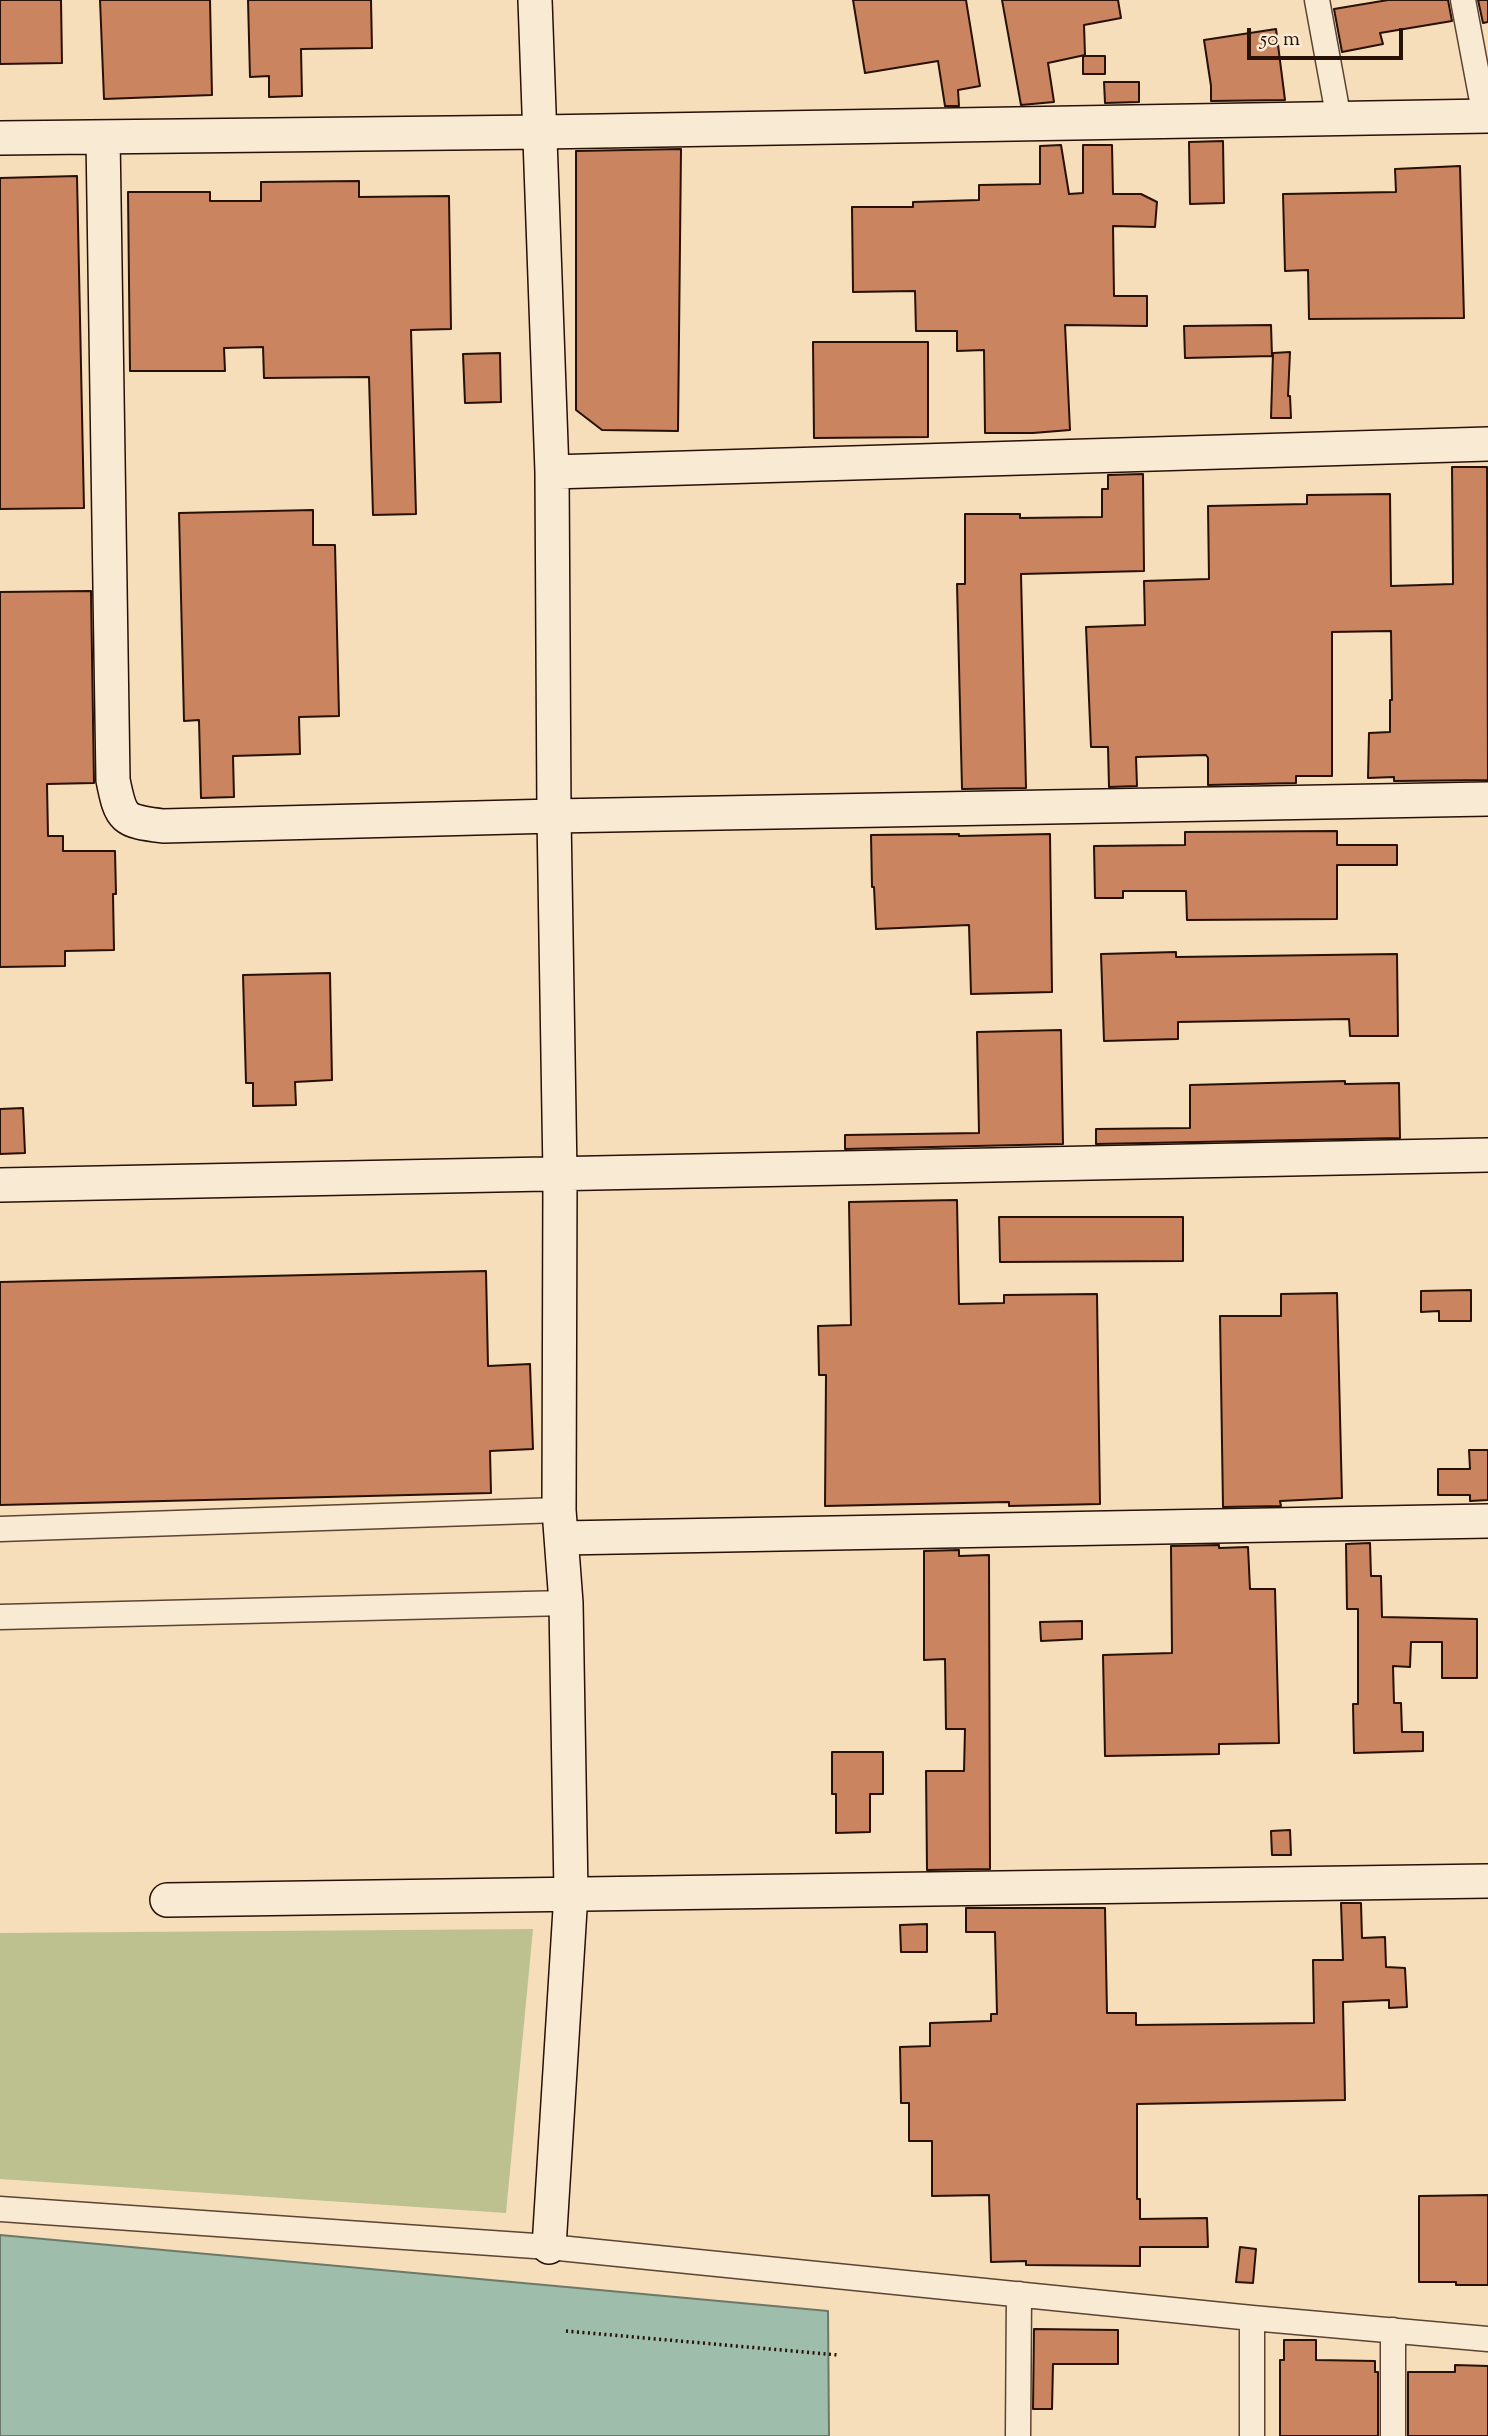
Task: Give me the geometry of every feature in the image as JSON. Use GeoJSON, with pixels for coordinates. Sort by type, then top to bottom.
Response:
{"type":"FeatureCollection","features":[{"type":"Feature","properties":{"kind":"street"},"geometry":{"type":"LineString","coordinates":[[535,0],[552,472],[561,1524],[566,1603],[571,1893],[549,2247]]}},
{"type":"Feature","properties":{"kind":"street"},"geometry":{"type":"LineString","coordinates":[[1317,0],[1339,120]]}},
{"type":"Feature","properties":{"kind":"street"},"geometry":{"type":"LineString","coordinates":[[0,138],[1487,116],[1463,0]]}},
{"type":"Feature","properties":{"kind":"street"},"geometry":{"type":"LineString","coordinates":[[103,137],[113,780],[119,809],[132,822],[163,826],[1488,799]]}},
{"type":"Feature","properties":{"kind":"street"},"geometry":{"type":"LineString","coordinates":[[552,472],[1488,444]]}},
{"type":"Feature","properties":{"kind":"street"},"geometry":{"type":"LineString","coordinates":[[0,1185],[1488,1155]]}},
{"type":"Feature","properties":{"kind":"street"},"geometry":{"type":"LineString","coordinates":[[0,1529],[1488,1521]]}},
{"type":"Feature","properties":{"kind":"street"},"geometry":{"type":"LineString","coordinates":[[0,1617],[566,1603]]}},
{"type":"Feature","properties":{"kind":"street"},"geometry":{"type":"LineString","coordinates":[[167,1900],[1488,1881]]}},
{"type":"Feature","properties":{"kind":"street"},"geometry":{"type":"LineString","coordinates":[[0,2209],[549,2247],[1252,2318],[1488,2339]]}},
{"type":"Feature","properties":{"kind":"street"},"geometry":{"type":"LineString","coordinates":[[1018,2436],[1019,2294]]}},
{"type":"Feature","properties":{"kind":"street"},"geometry":{"type":"LineString","coordinates":[[1252,2318],[1252,2436]]}},
{"type":"Feature","properties":{"kind":"street"},"geometry":{"type":"LineString","coordinates":[[1393,2330],[1393,2436]]}},
{"type":"Feature","properties":{"kind":"path"},"geometry":{"type":"LineString","coordinates":[[566,2331],[838,2355]]}},
{"type":"Feature","properties":{"kind":"green space"},"geometry":{"type":"Polygon","coordinates":[[[533,1929],[506,2213],[0,2179],[0,1933],[533,1929]]]}},
{"type":"Feature","properties":{"kind":"shaded area"},"geometry":{"type":"Polygon","coordinates":[[[0,2235],[828,2311],[829,2436],[0,2436],[0,2235]]]}},
{"type":"Feature","properties":{"kind":"building"},"geometry":{"type":"Polygon","coordinates":[[[0,0],[61,0],[62,63],[0,64],[0,0]]]}},
{"type":"Feature","properties":{"kind":"building"},"geometry":{"type":"Polygon","coordinates":[[[100,0],[210,0],[212,95],[104,99],[100,0]]]}},
{"type":"Feature","properties":{"kind":"building"},"geometry":{"type":"Polygon","coordinates":[[[248,0],[371,0],[372,48],[301,49],[302,96],[269,97],[269,76],[250,77],[248,0]]]}},
{"type":"Feature","properties":{"kind":"building"},"geometry":{"type":"Polygon","coordinates":[[[853,0],[966,0],[980,86],[958,90],[959,106],[945,106],[938,61],[865,73],[853,0]]]}},
{"type":"Feature","properties":{"kind":"building"},"geometry":{"type":"Polygon","coordinates":[[[1002,0],[1118,0],[1121,18],[1084,25],[1085,55],[1048,63],[1054,102],[1021,105],[1002,0]]]}},
{"type":"Feature","properties":{"kind":"building"},"geometry":{"type":"Polygon","coordinates":[[[1388,0],[1448,0],[1452,21],[1380,33],[1383,44],[1342,52],[1334,9],[1388,0]]]}},
{"type":"Feature","properties":{"kind":"building"},"geometry":{"type":"Polygon","coordinates":[[[1478,0],[1488,0],[1488,22],[1483,23],[1478,0]]]}},
{"type":"Feature","properties":{"kind":"building"},"geometry":{"type":"Polygon","coordinates":[[[1276,29],[1285,100],[1211,101],[1204,40],[1276,29]]]}},
{"type":"Feature","properties":{"kind":"building"},"geometry":{"type":"Polygon","coordinates":[[[1083,56],[1105,56],[1105,74],[1083,74],[1083,56]]]}},
{"type":"Feature","properties":{"kind":"building"},"geometry":{"type":"Polygon","coordinates":[[[1104,82],[1139,82],[1139,102],[1105,103],[1104,82]]]}},
{"type":"Feature","properties":{"kind":"building"},"geometry":{"type":"Polygon","coordinates":[[[1223,141],[1224,203],[1190,204],[1189,142],[1223,141]]]}},
{"type":"Feature","properties":{"kind":"building"},"geometry":{"type":"Polygon","coordinates":[[[1061,145],[1069,194],[1083,193],[1083,145],[1112,145],[1113,194],[1141,194],[1157,202],[1155,227],[1113,226],[1114,296],[1147,296],[1147,326],[1065,325],[1070,430],[985,433],[984,350],[957,351],[957,331],[916,331],[915,291],[853,292],[852,207],[913,207],[913,202],[979,200],[979,185],[1040,184],[1040,146],[1061,145]]]}},
{"type":"Feature","properties":{"kind":"building"},"geometry":{"type":"Polygon","coordinates":[[[681,149],[678,431],[602,430],[576,410],[576,151],[681,149]]]}},
{"type":"Feature","properties":{"kind":"building"},"geometry":{"type":"Polygon","coordinates":[[[1460,166],[1464,318],[1309,319],[1308,270],[1285,271],[1283,194],[1396,192],[1395,169],[1460,166]]]}},
{"type":"Feature","properties":{"kind":"building"},"geometry":{"type":"Polygon","coordinates":[[[77,176],[84,508],[0,509],[0,178],[77,176]]]}},
{"type":"Feature","properties":{"kind":"building"},"geometry":{"type":"Polygon","coordinates":[[[359,181],[359,197],[449,196],[451,329],[411,330],[416,514],[373,515],[369,377],[264,378],[263,347],[224,348],[225,371],[130,371],[128,192],[210,192],[210,201],[261,201],[261,182],[359,181]]]}},
{"type":"Feature","properties":{"kind":"building"},"geometry":{"type":"Polygon","coordinates":[[[1271,325],[1272,356],[1185,358],[1184,326],[1271,325]]]}},
{"type":"Feature","properties":{"kind":"building"},"geometry":{"type":"Polygon","coordinates":[[[813,342],[928,342],[928,437],[814,438],[813,342]]]}},
{"type":"Feature","properties":{"kind":"building"},"geometry":{"type":"Polygon","coordinates":[[[1290,352],[1288,396],[1291,418],[1271,418],[1273,353],[1290,352]]]}},
{"type":"Feature","properties":{"kind":"building"},"geometry":{"type":"Polygon","coordinates":[[[500,353],[501,402],[465,403],[463,354],[500,353]]]}},
{"type":"Feature","properties":{"kind":"building"},"geometry":{"type":"Polygon","coordinates":[[[1452,467],[1487,467],[1488,780],[1394,781],[1394,777],[1368,778],[1369,733],[1390,732],[1391,631],[1332,632],[1332,776],[1296,776],[1296,783],[1208,785],[1206,755],[1136,757],[1137,786],[1109,787],[1108,747],[1091,747],[1086,627],[1145,625],[1144,581],[1209,579],[1208,506],[1307,504],[1307,495],[1390,494],[1391,586],[1453,584],[1452,467]]]}},
{"type":"Feature","properties":{"kind":"building"},"geometry":{"type":"Polygon","coordinates":[[[1143,474],[1144,571],[1021,574],[1026,788],[962,789],[957,584],[965,584],[965,514],[1020,514],[1020,518],[1102,517],[1102,489],[1108,489],[1108,475],[1143,474]]]}},
{"type":"Feature","properties":{"kind":"building"},"geometry":{"type":"Polygon","coordinates":[[[313,510],[313,545],[335,545],[339,716],[299,717],[300,754],[233,756],[234,797],[201,798],[199,720],[184,721],[179,513],[313,510]]]}},
{"type":"Feature","properties":{"kind":"building"},"geometry":{"type":"Polygon","coordinates":[[[91,591],[94,783],[47,784],[48,836],[63,836],[63,851],[115,851],[114,950],[65,951],[65,966],[0,967],[0,592],[91,591]]]}},
{"type":"Feature","properties":{"kind":"building"},"geometry":{"type":"Polygon","coordinates":[[[1337,831],[1337,845],[1397,845],[1397,865],[1337,865],[1337,919],[1187,920],[1186,891],[1123,891],[1123,898],[1095,898],[1094,846],[1185,845],[1185,832],[1337,831]]]}},
{"type":"Feature","properties":{"kind":"building"},"geometry":{"type":"Polygon","coordinates":[[[1050,834],[1052,992],[971,994],[969,925],[876,929],[871,835],[1050,834]]]}},
{"type":"Feature","properties":{"kind":"building"},"geometry":{"type":"Polygon","coordinates":[[[1176,952],[1176,957],[1397,954],[1398,1036],[1350,1036],[1349,1019],[1178,1022],[1178,1039],[1104,1041],[1101,954],[1176,952]]]}},
{"type":"Feature","properties":{"kind":"building"},"geometry":{"type":"Polygon","coordinates":[[[330,973],[332,1080],[295,1082],[296,1105],[253,1106],[253,1083],[246,1083],[243,975],[330,973]]]}},
{"type":"Feature","properties":{"kind":"building"},"geometry":{"type":"Polygon","coordinates":[[[1061,1030],[1063,1144],[845,1149],[845,1135],[979,1133],[977,1032],[1061,1030]]]}},
{"type":"Feature","properties":{"kind":"building"},"geometry":{"type":"Polygon","coordinates":[[[1345,1081],[1345,1084],[1399,1083],[1400,1138],[1096,1144],[1096,1129],[1190,1128],[1190,1085],[1345,1081]]]}},
{"type":"Feature","properties":{"kind":"building"},"geometry":{"type":"Polygon","coordinates":[[[23,1108],[25,1153],[0,1154],[0,1109],[23,1108]]]}},
{"type":"Feature","properties":{"kind":"building"},"geometry":{"type":"Polygon","coordinates":[[[957,1200],[959,1304],[1004,1303],[1004,1295],[1097,1294],[1100,1504],[1009,1506],[1009,1502],[825,1506],[826,1375],[819,1375],[818,1326],[851,1325],[849,1202],[957,1200]]]}},
{"type":"Feature","properties":{"kind":"building"},"geometry":{"type":"Polygon","coordinates":[[[999,1217],[1183,1217],[1183,1261],[1000,1262],[999,1217]]]}},
{"type":"Feature","properties":{"kind":"building"},"geometry":{"type":"Polygon","coordinates":[[[486,1271],[488,1366],[530,1364],[533,1449],[490,1451],[491,1493],[0,1505],[0,1282],[486,1271]]]}},
{"type":"Feature","properties":{"kind":"building"},"geometry":{"type":"Polygon","coordinates":[[[1471,1290],[1471,1321],[1439,1321],[1439,1311],[1421,1312],[1421,1291],[1471,1290]]]}},
{"type":"Feature","properties":{"kind":"building"},"geometry":{"type":"Polygon","coordinates":[[[1337,1293],[1342,1498],[1280,1501],[1281,1506],[1223,1507],[1220,1316],[1281,1316],[1281,1294],[1337,1293]]]}},
{"type":"Feature","properties":{"kind":"building"},"geometry":{"type":"Polygon","coordinates":[[[1469,1450],[1488,1450],[1488,1500],[1470,1501],[1470,1495],[1438,1495],[1438,1469],[1470,1469],[1469,1450]]]}},
{"type":"Feature","properties":{"kind":"building"},"geometry":{"type":"Polygon","coordinates":[[[1370,1543],[1371,1576],[1381,1576],[1382,1617],[1477,1619],[1477,1678],[1442,1678],[1442,1642],[1411,1642],[1410,1667],[1393,1666],[1394,1703],[1401,1703],[1402,1732],[1423,1732],[1423,1751],[1354,1753],[1353,1704],[1358,1704],[1358,1609],[1347,1609],[1346,1544],[1370,1543]]]}},
{"type":"Feature","properties":{"kind":"building"},"geometry":{"type":"Polygon","coordinates":[[[1219,1545],[1219,1548],[1248,1547],[1250,1589],[1275,1589],[1279,1743],[1219,1744],[1219,1754],[1105,1756],[1103,1655],[1172,1653],[1171,1546],[1219,1545]]]}},
{"type":"Feature","properties":{"kind":"building"},"geometry":{"type":"Polygon","coordinates":[[[959,1550],[959,1556],[989,1555],[990,1869],[927,1870],[926,1771],[964,1771],[965,1729],[946,1729],[945,1659],[924,1660],[924,1551],[959,1550]]]}},
{"type":"Feature","properties":{"kind":"building"},"geometry":{"type":"Polygon","coordinates":[[[1082,1621],[1082,1639],[1041,1641],[1040,1622],[1082,1621]]]}},
{"type":"Feature","properties":{"kind":"building"},"geometry":{"type":"Polygon","coordinates":[[[832,1752],[883,1752],[883,1794],[870,1794],[870,1832],[836,1833],[832,1752]]]}},
{"type":"Feature","properties":{"kind":"building"},"geometry":{"type":"Polygon","coordinates":[[[1290,1830],[1291,1855],[1272,1855],[1271,1831],[1290,1830]]]}},
{"type":"Feature","properties":{"kind":"building"},"geometry":{"type":"Polygon","coordinates":[[[1341,1903],[1361,1903],[1362,1938],[1385,1937],[1386,1967],[1405,1968],[1407,2007],[1389,2008],[1389,2000],[1343,2002],[1345,2100],[1137,2104],[1137,2199],[1140,2199],[1140,2219],[1207,2218],[1208,2247],[1140,2247],[1140,2266],[991,2262],[989,2195],[932,2196],[932,2141],[909,2141],[909,2103],[901,2103],[900,2047],[930,2046],[930,2023],[991,2021],[991,2014],[997,2014],[995,1932],[966,1932],[966,1908],[1105,1908],[1107,2013],[1136,2013],[1136,2025],[1314,2023],[1313,1960],[1343,1960],[1341,1903]]]}},
{"type":"Feature","properties":{"kind":"building"},"geometry":{"type":"Polygon","coordinates":[[[927,1924],[927,1952],[901,1952],[900,1925],[927,1924]]]}},
{"type":"Feature","properties":{"kind":"building"},"geometry":{"type":"Polygon","coordinates":[[[1488,2195],[1488,2285],[1419,2282],[1419,2196],[1488,2195]]]}},
{"type":"Feature","properties":{"kind":"building"},"geometry":{"type":"Polygon","coordinates":[[[1240,2247],[1256,2249],[1253,2283],[1236,2282],[1240,2247]]]}},
{"type":"Feature","properties":{"kind":"building"},"geometry":{"type":"Polygon","coordinates":[[[1034,2329],[1118,2330],[1118,2364],[1053,2364],[1052,2409],[1033,2409],[1034,2329]]]}},
{"type":"Feature","properties":{"kind":"building"},"geometry":{"type":"Polygon","coordinates":[[[1284,2340],[1316,2340],[1316,2360],[1375,2361],[1375,2372],[1378,2372],[1378,2436],[1280,2436],[1280,2360],[1284,2360],[1284,2340]]]}},
{"type":"Feature","properties":{"kind":"building"},"geometry":{"type":"Polygon","coordinates":[[[1455,2365],[1488,2366],[1488,2436],[1408,2436],[1408,2372],[1455,2372],[1455,2365]]]}}]}
